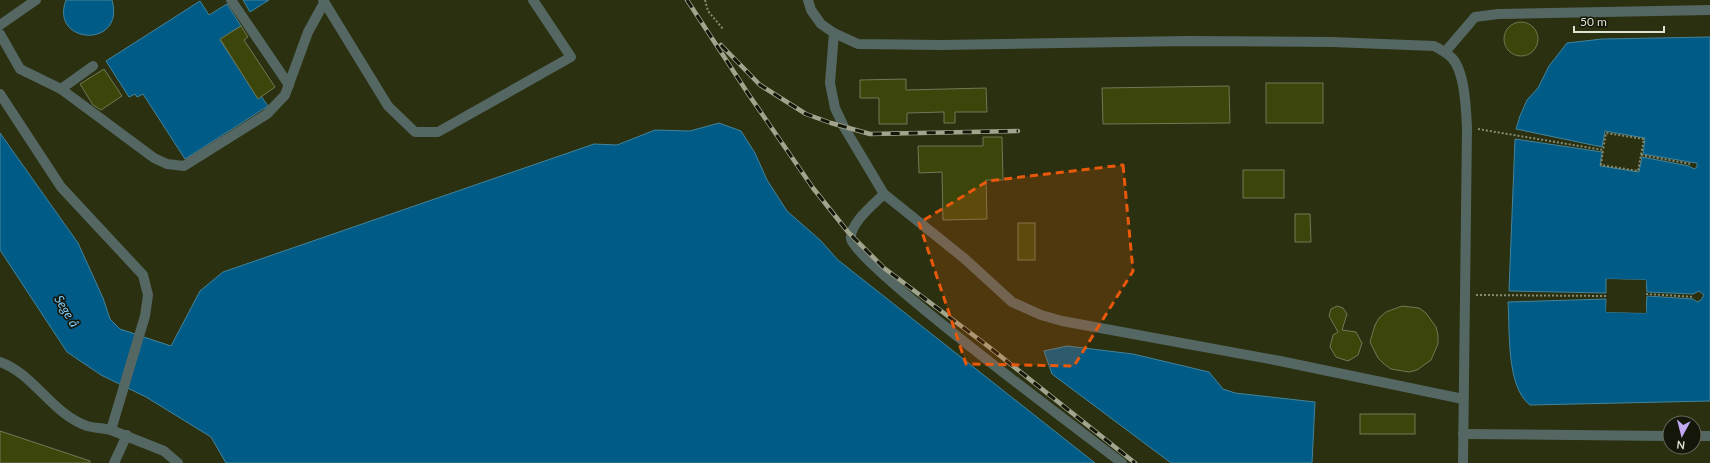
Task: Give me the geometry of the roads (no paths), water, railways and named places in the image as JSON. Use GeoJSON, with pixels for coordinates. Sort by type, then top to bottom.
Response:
{"type":"FeatureCollection","features":[{"type":"Feature","properties":{"kind":"street"},"geometry":{"type":"LineString","coordinates":[[0,24],[36,0]]}},
{"type":"Feature","properties":{"kind":"street"},"geometry":{"type":"LineString","coordinates":[[231,0],[289,85]]}},
{"type":"Feature","properties":{"kind":"street"},"geometry":{"type":"LineString","coordinates":[[324,1],[388,106],[414,132],[438,132],[571,57],[533,0]]}},
{"type":"Feature","properties":{"kind":"street"},"geometry":{"type":"LineString","coordinates":[[808,0],[811,10],[821,24],[834,33],[858,44],[942,45],[1187,41],[1332,42],[1434,46],[1445,52],[1453,59],[1458,68],[1465,104],[1463,463]]}},
{"type":"Feature","properties":{"kind":"street"},"geometry":{"type":"LineString","coordinates":[[0,34],[20,69],[61,89],[154,158],[167,164],[184,166],[267,114],[285,95],[308,32],[324,1]]}},
{"type":"Feature","properties":{"kind":"street"},"geometry":{"type":"LineString","coordinates":[[1445,52],[1475,17],[1498,14],[1710,10]]}},
{"type":"Feature","properties":{"kind":"street"},"geometry":{"type":"LineString","coordinates":[[834,33],[830,83],[835,108],[844,127],[884,194],[965,259],[1012,302],[1041,315],[1062,321],[1280,361],[1463,399]]}},
{"type":"Feature","properties":{"kind":"street"},"geometry":{"type":"LineString","coordinates":[[61,89],[93,66]]}},
{"type":"Feature","properties":{"kind":"street"},"geometry":{"type":"LineString","coordinates":[[0,94],[61,187],[143,275],[148,295],[145,316],[111,430]]}},
{"type":"Feature","properties":{"kind":"street"},"geometry":{"type":"LineString","coordinates":[[884,194],[856,222],[851,234],[852,241],[860,252],[904,294],[1122,463]]}},
{"type":"Feature","properties":{"kind":"street"},"geometry":{"type":"LineString","coordinates":[[0,362],[24,377],[71,418],[87,426],[111,430],[127,435],[164,451],[178,463]]}},
{"type":"Feature","properties":{"kind":"street"},"geometry":{"type":"LineString","coordinates":[[1463,434],[1662,436]]}},
{"type":"Feature","properties":{"kind":"street"},"geometry":{"type":"LineString","coordinates":[[114,463],[127,435]]}},
{"type":"Feature","properties":{"kind":"water"},"geometry":{"type":"Polygon","coordinates":[[[66,0],[112,0],[113,16],[108,27],[99,33],[88,35],[77,33],[68,26],[64,15],[66,0]]]}},
{"type":"Feature","properties":{"kind":"water"},"geometry":{"type":"Polygon","coordinates":[[[243,0],[269,0],[250,12],[243,0]]]}},
{"type":"Feature","properties":{"kind":"water"},"geometry":{"type":"Polygon","coordinates":[[[200,1],[209,15],[227,4],[241,26],[220,40],[258,98],[261,96],[268,106],[185,159],[143,94],[137,97],[135,94],[129,97],[106,61],[200,1]]]}},
{"type":"Feature","properties":{"kind":"water"},"geometry":{"type":"Polygon","coordinates":[[[1710,37],[1710,401],[1530,405],[1522,397],[1513,372],[1508,302],[1606,299],[1606,312],[1646,313],[1647,296],[1693,299],[1697,302],[1701,300],[1704,295],[1699,291],[1693,294],[1647,292],[1646,280],[1606,279],[1606,293],[1509,291],[1515,139],[1602,152],[1600,166],[1639,172],[1642,157],[1689,166],[1694,169],[1697,167],[1697,163],[1643,154],[1645,138],[1605,131],[1602,147],[1516,129],[1527,100],[1538,88],[1549,66],[1567,43],[1602,39],[1710,37]]]}},
{"type":"Feature","properties":{"kind":"water","name":"Sege å"},"geometry":{"type":"Polygon","coordinates":[[[719,123],[741,131],[755,153],[767,180],[787,211],[820,240],[838,260],[1095,463],[226,463],[211,437],[146,397],[101,375],[67,352],[0,250],[0,133],[78,243],[103,298],[110,319],[120,329],[171,346],[200,291],[223,272],[594,144],[617,145],[655,130],[690,131],[719,123]]]}},
{"type":"Feature","properties":{"kind":"water"},"geometry":{"type":"Polygon","coordinates":[[[1067,346],[1133,354],[1209,372],[1223,389],[1235,393],[1315,402],[1312,463],[1171,463],[1052,374],[1044,351],[1067,346]]]}},
{"type":"Feature","properties":{"kind":"railway"},"geometry":{"type":"LineString","coordinates":[[687,0],[749,95],[813,188],[848,232],[884,268],[989,347],[1135,463]]}},
{"type":"Feature","properties":{"kind":"railway"},"geometry":{"type":"LineString","coordinates":[[721,45],[760,85],[806,114],[831,123],[870,134],[1018,131]]}}]}
